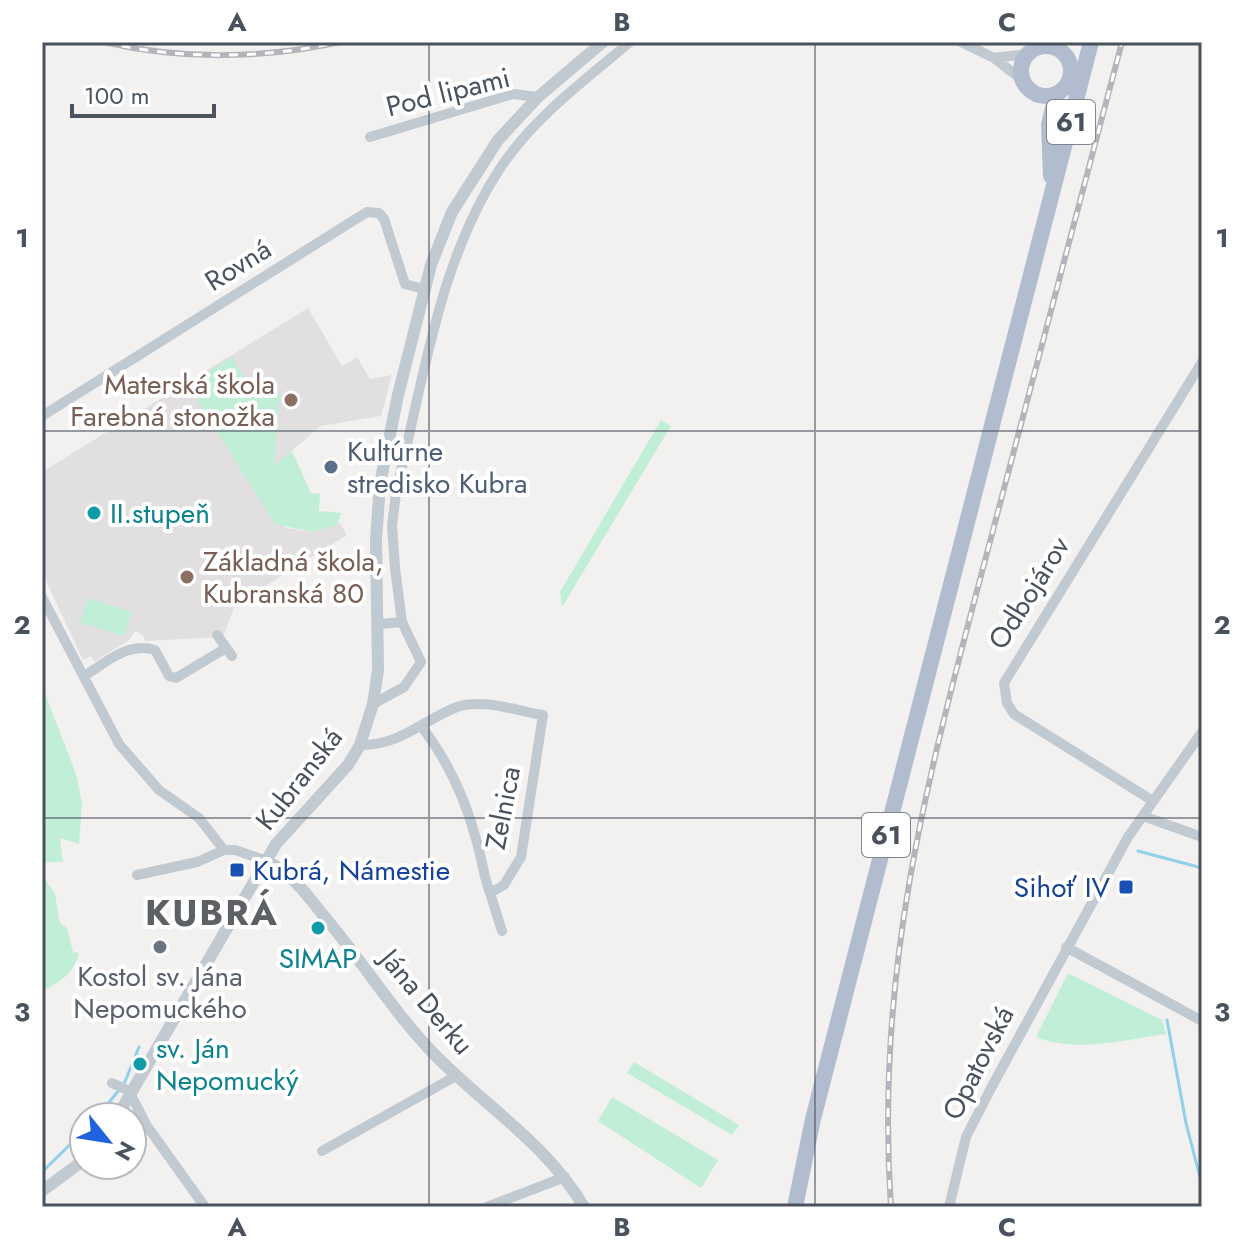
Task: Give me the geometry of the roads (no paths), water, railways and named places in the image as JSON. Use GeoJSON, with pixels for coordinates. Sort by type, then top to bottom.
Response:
{"type":"FeatureCollection","features":[{"type":"Feature","properties":{"kind":"main road","name":"61"},"geometry":{"type":"LineString","coordinates":[[795,1207],[817,1104],[1047,202],[1091,42]]}},
{"type":"Feature","properties":{"kind":"main road","name":"61"},"geometry":{"type":"LineString","coordinates":[[1047,202],[1051,162],[1049,125],[1056,94],[1070,78],[1069,49],[1053,44],[1033,49],[1026,54],[1021,66],[1021,79],[1036,95],[1049,125]]}},
{"type":"Feature","properties":{"kind":"main road","name":"61"},"geometry":{"type":"LineString","coordinates":[[1036,95],[1056,94]]}},
{"type":"Feature","properties":{"kind":"street","name":"Kubranská"},"geometry":{"type":"LineString","coordinates":[[121,1101],[124,1089],[285,833],[348,765],[360,745],[373,704],[380,624],[380,484],[424,289],[446,225],[489,151],[538,97],[603,42]]}},
{"type":"Feature","properties":{"kind":"street"},"geometry":{"type":"LineString","coordinates":[[373,704],[404,687],[420,668],[421,657],[402,622],[392,525],[397,487],[463,232],[504,161],[562,99],[630,42]]}},
{"type":"Feature","properties":{"kind":"street"},"geometry":{"type":"LineString","coordinates":[[961,42],[994,58],[1021,79]]}},
{"type":"Feature","properties":{"kind":"street"},"geometry":{"type":"LineString","coordinates":[[994,58],[1026,54]]}},
{"type":"Feature","properties":{"kind":"street"},"geometry":{"type":"LineString","coordinates":[[550,86],[562,99]]}},
{"type":"Feature","properties":{"kind":"street","name":"Pod lipami"},"geometry":{"type":"LineString","coordinates":[[370,137],[513,94],[538,97]]}},
{"type":"Feature","properties":{"kind":"street"},"geometry":{"type":"LineString","coordinates":[[489,151],[504,161]]}},
{"type":"Feature","properties":{"kind":"street","name":"Rovná"},"geometry":{"type":"LineString","coordinates":[[42,416],[367,212],[379,213],[384,219],[405,284],[424,289]]}},
{"type":"Feature","properties":{"kind":"street"},"geometry":{"type":"LineString","coordinates":[[446,225],[463,232]]}},
{"type":"Feature","properties":{"kind":"street"},"geometry":{"type":"LineString","coordinates":[[419,312],[439,317]]}},
{"type":"Feature","properties":{"kind":"street","name":"Odbojárov"},"geometry":{"type":"LineString","coordinates":[[1153,801],[1014,714],[1007,703],[1004,683],[1202,362]]}},
{"type":"Feature","properties":{"kind":"street"},"geometry":{"type":"LineString","coordinates":[[398,395],[419,399]]}},
{"type":"Feature","properties":{"kind":"street"},"geometry":{"type":"LineString","coordinates":[[380,484],[397,487]]}},
{"type":"Feature","properties":{"kind":"street"},"geometry":{"type":"LineString","coordinates":[[378,569],[395,568]]}},
{"type":"Feature","properties":{"kind":"street"},"geometry":{"type":"LineString","coordinates":[[42,597],[109,726],[133,762],[159,790],[199,818],[224,850]]}},
{"type":"Feature","properties":{"kind":"street"},"geometry":{"type":"LineString","coordinates":[[380,624],[402,622]]}},
{"type":"Feature","properties":{"kind":"street"},"geometry":{"type":"LineString","coordinates":[[84,676],[131,648],[148,648],[155,650],[169,676],[176,678],[229,652],[217,635]]}},
{"type":"Feature","properties":{"kind":"street","name":"Zelnica"},"geometry":{"type":"LineString","coordinates":[[360,745],[381,745],[422,727],[458,706],[483,704],[543,715],[521,857],[504,885],[490,893],[481,869],[470,817],[455,778],[442,753],[422,727]]}},
{"type":"Feature","properties":{"kind":"street","name":"Opatovská"},"geometry":{"type":"LineString","coordinates":[[949,1207],[966,1137],[1066,947],[1121,850],[1202,732]]}},
{"type":"Feature","properties":{"kind":"street"},"geometry":{"type":"LineString","coordinates":[[1143,816],[1202,837]]}},
{"type":"Feature","properties":{"kind":"street"},"geometry":{"type":"LineString","coordinates":[[137,875],[166,866],[197,862],[224,850],[235,850],[267,861]]}},
{"type":"Feature","properties":{"kind":"street","name":"Jána Derku"},"geometry":{"type":"LineString","coordinates":[[267,861],[288,874],[363,962],[395,1010],[456,1076],[565,1177],[584,1207]]}},
{"type":"Feature","properties":{"kind":"street"},"geometry":{"type":"LineString","coordinates":[[490,893],[502,931]]}},
{"type":"Feature","properties":{"kind":"street"},"geometry":{"type":"LineString","coordinates":[[1066,947],[1202,1021]]}},
{"type":"Feature","properties":{"kind":"street"},"geometry":{"type":"LineString","coordinates":[[322,1151],[456,1076]]}},
{"type":"Feature","properties":{"kind":"street"},"geometry":{"type":"LineString","coordinates":[[124,1089],[205,1207]]}},
{"type":"Feature","properties":{"kind":"street"},"geometry":{"type":"LineString","coordinates":[[42,1191],[68,1172]]}},
{"type":"Feature","properties":{"kind":"street"},"geometry":{"type":"LineString","coordinates":[[487,1207],[565,1177]]}},
{"type":"Feature","properties":{"kind":"waterway"},"geometry":{"type":"LineString","coordinates":[[1138,851],[1202,868]]}},
{"type":"Feature","properties":{"kind":"waterway"},"geometry":{"type":"LineString","coordinates":[[1167,1020],[1186,1123],[1202,1185]]}},
{"type":"Feature","properties":{"kind":"waterway"},"geometry":{"type":"LineString","coordinates":[[110,1101],[124,1084],[139,1047]]}},
{"type":"Feature","properties":{"kind":"waterway"},"geometry":{"type":"LineString","coordinates":[[42,1172],[68,1147]]}},
{"type":"Feature","properties":{"kind":"railway"},"geometry":{"type":"LineString","coordinates":[[104,42],[162,52],[222,55],[281,52],[340,42]]}},
{"type":"Feature","properties":{"kind":"railway"},"geometry":{"type":"LineString","coordinates":[[891,1207],[888,1118],[891,1032],[899,948],[912,866],[948,702],[1122,42]]}},
{"type":"Feature","properties":{"kind":"place","name":"Materská škola Farebná stonožka"},"geometry":{"type":"Point","coordinates":[291,400]}},
{"type":"Feature","properties":{"kind":"place","name":"Kultúrne stredisko Kubra"},"geometry":{"type":"Point","coordinates":[331,467]}},
{"type":"Feature","properties":{"kind":"place","name":"II.stupeň"},"geometry":{"type":"Point","coordinates":[94,513]}},
{"type":"Feature","properties":{"kind":"place","name":"Základná škola, Kubranská 80"},"geometry":{"type":"Point","coordinates":[187,577]}},
{"type":"Feature","properties":{"kind":"place","name":"Kubrá, Námestie"},"geometry":{"type":"Point","coordinates":[237,870]}},
{"type":"Feature","properties":{"kind":"place","name":"Sihoť IV"},"geometry":{"type":"Point","coordinates":[1126,887]}},
{"type":"Feature","properties":{"kind":"place","name":"SIMAP"},"geometry":{"type":"Point","coordinates":[318,928]}},
{"type":"Feature","properties":{"kind":"place","name":"Kostol sv. Jána Nepomuckého"},"geometry":{"type":"Point","coordinates":[160,947]}},
{"type":"Feature","properties":{"kind":"place","name":"sv. Ján Nepomucký"},"geometry":{"type":"Point","coordinates":[140,1064]}},
{"type":"Feature","properties":{"kind":"district","name":"KUBRÁ"},"geometry":{"type":"Point","coordinates":[212,912]}}]}
